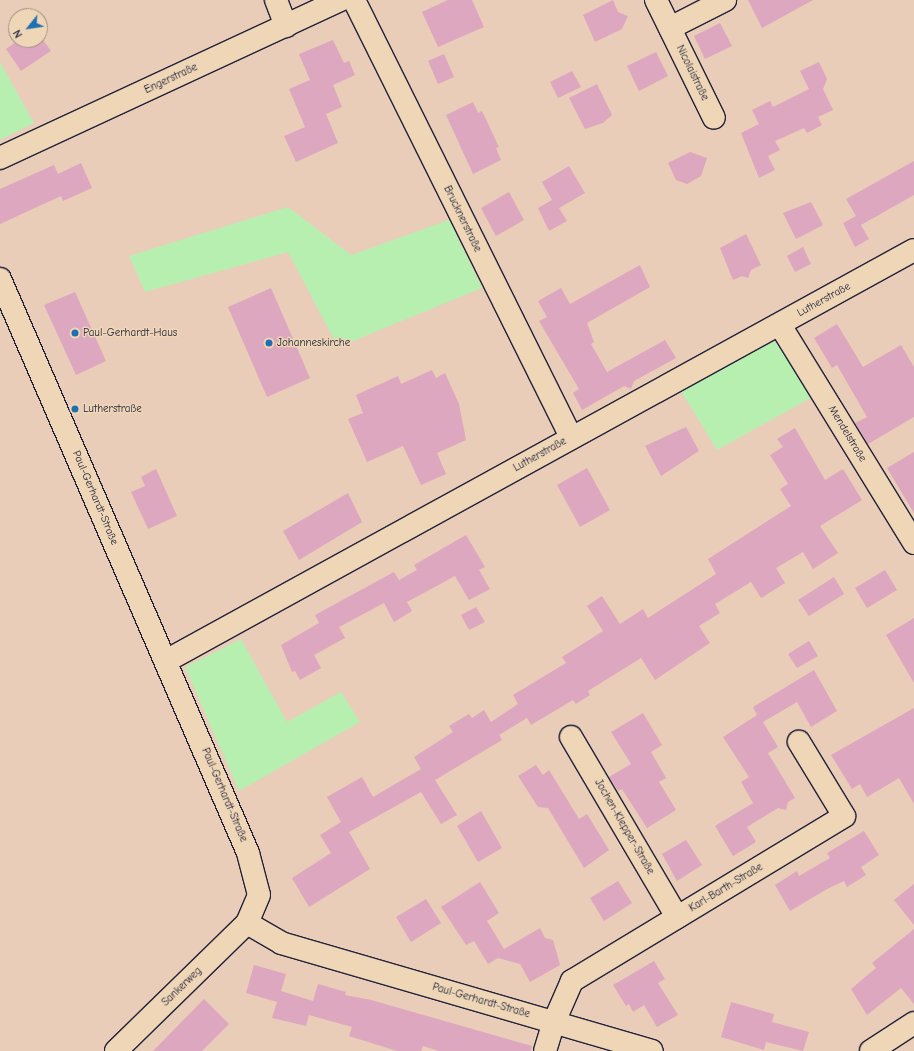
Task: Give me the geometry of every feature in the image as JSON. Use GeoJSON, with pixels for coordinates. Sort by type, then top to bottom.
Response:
{"type":"FeatureCollection","features":[{"type":"Feature","properties":{"kind":"street"},"geometry":{"type":"LineString","coordinates":[[276,0],[286,26]]}},
{"type":"Feature","properties":{"kind":"street","name":"Engerstraße"},"geometry":{"type":"LineString","coordinates":[[0,158],[341,0]]}},
{"type":"Feature","properties":{"kind":"street","name":"Brucknerstraße"},"geometry":{"type":"LineString","coordinates":[[354,0],[571,437]]}},
{"type":"Feature","properties":{"kind":"street","name":"Nicolaistraße"},"geometry":{"type":"LineString","coordinates":[[656,0],[714,118]]}},
{"type":"Feature","properties":{"kind":"street"},"geometry":{"type":"LineString","coordinates":[[670,28],[725,0]]}},
{"type":"Feature","properties":{"kind":"street","name":"Lutherstraße"},"geometry":{"type":"LineString","coordinates":[[166,661],[571,437],[914,250]]}},
{"type":"Feature","properties":{"kind":"street","name":"Paul-Gerhardt-Straße"},"geometry":{"type":"LineString","coordinates":[[0,279],[248,853],[259,895],[247,923],[281,943],[652,1051]]}},
{"type":"Feature","properties":{"kind":"street","name":"Mendelstraße"},"geometry":{"type":"LineString","coordinates":[[780,324],[913,539]]}},
{"type":"Feature","properties":{"kind":"street","name":"Jochen-Klepper-Straße"},"geometry":{"type":"LineString","coordinates":[[571,737],[677,917]]}},
{"type":"Feature","properties":{"kind":"street","name":"Karl-Barth-Straße"},"geometry":{"type":"LineString","coordinates":[[546,1051],[554,1022],[572,981],[844,816],[799,742]]}},
{"type":"Feature","properties":{"kind":"street","name":"Sankerweg"},"geometry":{"type":"LineString","coordinates":[[116,1051],[247,923]]}},
{"type":"Feature","properties":{"kind":"street"},"geometry":{"type":"LineString","coordinates":[[871,1051],[914,1023]]}},
{"type":"Feature","properties":{"kind":"green space"},"geometry":{"type":"Polygon","coordinates":[[[0,62],[34,123],[0,140],[0,62]]]}},
{"type":"Feature","properties":{"kind":"green space"},"geometry":{"type":"Polygon","coordinates":[[[288,207],[351,255],[449,220],[482,288],[338,347],[288,252],[145,292],[129,256],[288,207]]]}},
{"type":"Feature","properties":{"kind":"green space"},"geometry":{"type":"Polygon","coordinates":[[[770,341],[780,344],[814,396],[717,450],[681,391],[770,341]]]}},
{"type":"Feature","properties":{"kind":"green space"},"geometry":{"type":"Polygon","coordinates":[[[241,639],[287,722],[341,692],[360,722],[239,791],[185,667],[241,639]]]}},
{"type":"Feature","properties":{"kind":"building"},"geometry":{"type":"Polygon","coordinates":[[[448,0],[472,0],[484,27],[438,47],[422,12],[448,0]]]}},
{"type":"Feature","properties":{"kind":"building"},"geometry":{"type":"Polygon","coordinates":[[[613,0],[618,12],[628,16],[622,29],[595,42],[583,15],[613,0]]]}},
{"type":"Feature","properties":{"kind":"building"},"geometry":{"type":"Polygon","coordinates":[[[748,0],[813,0],[762,28],[748,0]]]}},
{"type":"Feature","properties":{"kind":"building"},"geometry":{"type":"Polygon","coordinates":[[[720,23],[732,46],[705,59],[694,36],[720,23]]]}},
{"type":"Feature","properties":{"kind":"building"},"geometry":{"type":"Polygon","coordinates":[[[333,40],[344,63],[349,61],[355,75],[333,85],[342,107],[326,114],[338,143],[296,162],[284,136],[305,127],[289,89],[310,80],[299,54],[333,40]]]}},
{"type":"Feature","properties":{"kind":"building"},"geometry":{"type":"Polygon","coordinates":[[[48,47],[51,51],[21,71],[6,49],[8,48],[48,47]]]}},
{"type":"Feature","properties":{"kind":"building"},"geometry":{"type":"Polygon","coordinates":[[[656,52],[668,76],[639,91],[627,66],[656,52]]]}},
{"type":"Feature","properties":{"kind":"building"},"geometry":{"type":"Polygon","coordinates":[[[444,54],[454,77],[438,84],[428,61],[444,54]]]}},
{"type":"Feature","properties":{"kind":"building"},"geometry":{"type":"Polygon","coordinates":[[[819,62],[827,79],[823,89],[833,110],[818,117],[822,125],[807,133],[804,128],[775,141],[780,150],[768,156],[775,170],[759,178],[741,133],[759,124],[752,110],[770,101],[773,107],[809,89],[800,71],[819,62]]]}},
{"type":"Feature","properties":{"kind":"building"},"geometry":{"type":"Polygon","coordinates":[[[572,71],[581,87],[558,98],[550,82],[572,71]]]}},
{"type":"Feature","properties":{"kind":"building"},"geometry":{"type":"Polygon","coordinates":[[[597,84],[612,115],[603,123],[585,129],[569,98],[597,84]]]}},
{"type":"Feature","properties":{"kind":"building"},"geometry":{"type":"Polygon","coordinates":[[[473,102],[478,113],[482,111],[499,147],[496,148],[501,160],[473,174],[446,115],[473,102]]]}},
{"type":"Feature","properties":{"kind":"building"},"geometry":{"type":"Polygon","coordinates":[[[690,152],[707,158],[701,176],[687,184],[676,180],[668,163],[690,152]]]}},
{"type":"Feature","properties":{"kind":"building"},"geometry":{"type":"Polygon","coordinates":[[[914,161],[914,195],[861,225],[869,239],[855,247],[843,223],[856,216],[846,199],[914,161]]]}},
{"type":"Feature","properties":{"kind":"building"},"geometry":{"type":"Polygon","coordinates":[[[81,163],[92,188],[63,201],[61,196],[0,224],[0,189],[54,165],[58,174],[81,163]]]}},
{"type":"Feature","properties":{"kind":"building"},"geometry":{"type":"Polygon","coordinates":[[[569,166],[585,193],[559,208],[567,221],[549,231],[538,208],[552,200],[542,182],[569,166]]]}},
{"type":"Feature","properties":{"kind":"building"},"geometry":{"type":"Polygon","coordinates":[[[509,192],[524,220],[496,236],[481,208],[509,192]]]}},
{"type":"Feature","properties":{"kind":"building"},"geometry":{"type":"Polygon","coordinates":[[[811,202],[823,225],[796,239],[783,213],[811,202]]]}},
{"type":"Feature","properties":{"kind":"building"},"geometry":{"type":"Polygon","coordinates":[[[746,234],[761,265],[751,270],[748,278],[742,276],[733,280],[720,248],[746,234]]]}},
{"type":"Feature","properties":{"kind":"building"},"geometry":{"type":"Polygon","coordinates":[[[803,247],[811,264],[795,272],[787,256],[803,247]]]}},
{"type":"Feature","properties":{"kind":"building"},"geometry":{"type":"Polygon","coordinates":[[[640,265],[650,287],[587,323],[594,342],[591,344],[607,372],[665,340],[676,358],[634,381],[631,389],[624,386],[582,410],[573,393],[579,389],[539,321],[547,317],[538,301],[561,288],[570,304],[640,265]]]}},
{"type":"Feature","properties":{"kind":"building","name":"Johanneskirche"},"geometry":{"type":"Polygon","coordinates":[[[271,288],[310,378],[267,397],[228,307],[271,288]]]}},
{"type":"Feature","properties":{"kind":"building","name":"Paul-Gerhardt-Haus"},"geometry":{"type":"Polygon","coordinates":[[[75,292],[106,361],[76,375],[44,305],[75,292]]]}},
{"type":"Feature","properties":{"kind":"building"},"geometry":{"type":"Polygon","coordinates":[[[837,324],[863,367],[901,345],[914,367],[914,417],[868,444],[855,423],[867,417],[837,365],[832,368],[814,338],[837,324]]]}},
{"type":"Feature","properties":{"kind":"building"},"geometry":{"type":"Polygon","coordinates":[[[432,370],[436,378],[445,373],[459,404],[466,440],[437,453],[446,474],[421,485],[403,446],[367,462],[348,419],[363,413],[356,395],[398,376],[401,384],[432,370]]]}},
{"type":"Feature","properties":{"kind":"building"},"geometry":{"type":"Polygon","coordinates":[[[686,427],[699,451],[661,476],[645,446],[686,427]]]}},
{"type":"Feature","properties":{"kind":"building"},"geometry":{"type":"Polygon","coordinates":[[[795,428],[825,480],[843,469],[862,500],[820,526],[838,553],[813,569],[803,552],[776,568],[785,583],[761,598],[751,582],[715,604],[720,613],[699,626],[710,643],[655,680],[641,658],[588,691],[590,695],[576,704],[573,700],[531,725],[527,718],[499,735],[502,740],[435,780],[457,815],[441,824],[421,792],[349,832],[370,869],[309,907],[292,878],[331,853],[320,835],[341,822],[327,797],[362,777],[373,797],[421,769],[414,757],[453,732],[449,726],[469,714],[472,718],[484,710],[491,722],[518,704],[513,695],[566,663],[562,657],[603,631],[587,606],[602,596],[620,624],[643,609],[648,618],[716,574],[708,559],[791,506],[780,489],[788,484],[770,455],[783,447],[777,439],[795,428]]]}},
{"type":"Feature","properties":{"kind":"building"},"geometry":{"type":"Polygon","coordinates":[[[914,452],[914,513],[887,468],[914,452]]]}},
{"type":"Feature","properties":{"kind":"building"},"geometry":{"type":"Polygon","coordinates":[[[587,468],[610,510],[580,527],[557,485],[587,468]]]}},
{"type":"Feature","properties":{"kind":"building"},"geometry":{"type":"Polygon","coordinates":[[[156,469],[177,516],[148,529],[131,492],[145,486],[141,477],[156,469]]]}},
{"type":"Feature","properties":{"kind":"building"},"geometry":{"type":"Polygon","coordinates":[[[348,493],[362,522],[299,560],[283,531],[348,493]]]}},
{"type":"Feature","properties":{"kind":"building"},"geometry":{"type":"Polygon","coordinates":[[[466,535],[485,567],[479,570],[490,589],[469,600],[455,576],[407,602],[412,611],[394,622],[384,603],[339,627],[345,638],[314,655],[321,668],[300,680],[295,671],[292,672],[281,645],[319,623],[315,615],[394,572],[399,580],[417,570],[414,565],[466,535]]]}},
{"type":"Feature","properties":{"kind":"building"},"geometry":{"type":"Polygon","coordinates":[[[885,570],[897,590],[867,608],[855,588],[885,570]]]}},
{"type":"Feature","properties":{"kind":"building"},"geometry":{"type":"Polygon","coordinates":[[[834,577],[844,594],[809,616],[798,600],[834,577]]]}},
{"type":"Feature","properties":{"kind":"building"},"geometry":{"type":"Polygon","coordinates":[[[476,607],[485,622],[469,630],[461,615],[476,607]]]}},
{"type":"Feature","properties":{"kind":"building"},"geometry":{"type":"Polygon","coordinates":[[[914,618],[914,683],[886,635],[914,618]]]}},
{"type":"Feature","properties":{"kind":"building"},"geometry":{"type":"Polygon","coordinates":[[[809,641],[818,656],[797,668],[788,654],[809,641]]]}},
{"type":"Feature","properties":{"kind":"building"},"geometry":{"type":"Polygon","coordinates":[[[814,670],[837,711],[811,727],[797,702],[763,722],[778,747],[768,753],[795,798],[788,802],[786,810],[778,808],[747,827],[756,842],[733,856],[715,826],[753,803],[741,782],[749,777],[723,737],[757,715],[753,707],[814,670]]]}},
{"type":"Feature","properties":{"kind":"building"},"geometry":{"type":"Polygon","coordinates":[[[914,708],[914,804],[899,778],[867,797],[860,784],[852,789],[831,755],[914,708]]]}},
{"type":"Feature","properties":{"kind":"building"},"geometry":{"type":"Polygon","coordinates":[[[643,713],[662,745],[651,752],[666,778],[659,782],[676,810],[647,828],[622,789],[618,791],[609,777],[631,764],[611,732],[643,713]]]}},
{"type":"Feature","properties":{"kind":"building"},"geometry":{"type":"Polygon","coordinates":[[[536,765],[543,775],[549,770],[579,819],[587,814],[609,850],[584,868],[548,808],[538,807],[518,776],[536,765]]]}},
{"type":"Feature","properties":{"kind":"building"},"geometry":{"type":"Polygon","coordinates":[[[481,811],[502,848],[478,862],[457,826],[481,811]]]}},
{"type":"Feature","properties":{"kind":"building"},"geometry":{"type":"Polygon","coordinates":[[[864,831],[879,855],[861,867],[866,875],[847,887],[844,881],[827,889],[790,911],[775,885],[797,871],[799,876],[830,858],[827,853],[864,831]]]}},
{"type":"Feature","properties":{"kind":"building"},"geometry":{"type":"Polygon","coordinates":[[[686,840],[702,865],[677,881],[662,854],[686,840]]]}},
{"type":"Feature","properties":{"kind":"building"},"geometry":{"type":"Polygon","coordinates":[[[618,881],[632,903],[604,921],[590,898],[618,881]]]}},
{"type":"Feature","properties":{"kind":"building"},"geometry":{"type":"Polygon","coordinates":[[[480,882],[499,913],[487,921],[504,949],[540,928],[545,938],[553,940],[560,965],[530,982],[520,964],[498,958],[488,964],[474,941],[466,945],[441,907],[480,882]]]}},
{"type":"Feature","properties":{"kind":"building"},"geometry":{"type":"Polygon","coordinates":[[[914,884],[914,925],[894,900],[914,884]]]}},
{"type":"Feature","properties":{"kind":"building"},"geometry":{"type":"Polygon","coordinates":[[[426,899],[441,923],[411,942],[396,917],[426,899]]]}},
{"type":"Feature","properties":{"kind":"building"},"geometry":{"type":"Polygon","coordinates":[[[914,929],[914,1004],[901,988],[867,1015],[851,989],[876,968],[872,963],[914,929]]]}},
{"type":"Feature","properties":{"kind":"building"},"geometry":{"type":"Polygon","coordinates":[[[654,961],[665,979],[658,983],[678,1015],[657,1027],[644,1005],[633,1012],[629,1004],[626,1006],[613,985],[654,961]]]}},
{"type":"Feature","properties":{"kind":"building"},"geometry":{"type":"Polygon","coordinates":[[[254,965],[286,974],[281,991],[313,1001],[318,984],[346,992],[345,995],[371,1000],[532,1046],[531,1051],[439,1051],[423,1046],[421,1051],[397,1051],[349,1036],[352,1027],[309,1015],[306,1026],[272,1018],[277,1002],[246,993],[254,965]]]}},
{"type":"Feature","properties":{"kind":"building"},"geometry":{"type":"Polygon","coordinates":[[[204,999],[229,1024],[202,1051],[153,1051],[204,999]]]}},
{"type":"Feature","properties":{"kind":"building"},"geometry":{"type":"Polygon","coordinates":[[[731,1002],[774,1014],[772,1022],[809,1032],[803,1051],[766,1042],[764,1050],[721,1037],[731,1002]]]}},
{"type":"Feature","properties":{"kind":"place","name":"Paul-Gerhardt-Haus"},"geometry":{"type":"Point","coordinates":[75,333]}},
{"type":"Feature","properties":{"kind":"place","name":"Johanneskirche"},"geometry":{"type":"Point","coordinates":[269,343]}},
{"type":"Feature","properties":{"kind":"place","name":"Lutherstraße"},"geometry":{"type":"Point","coordinates":[75,409]}}]}
